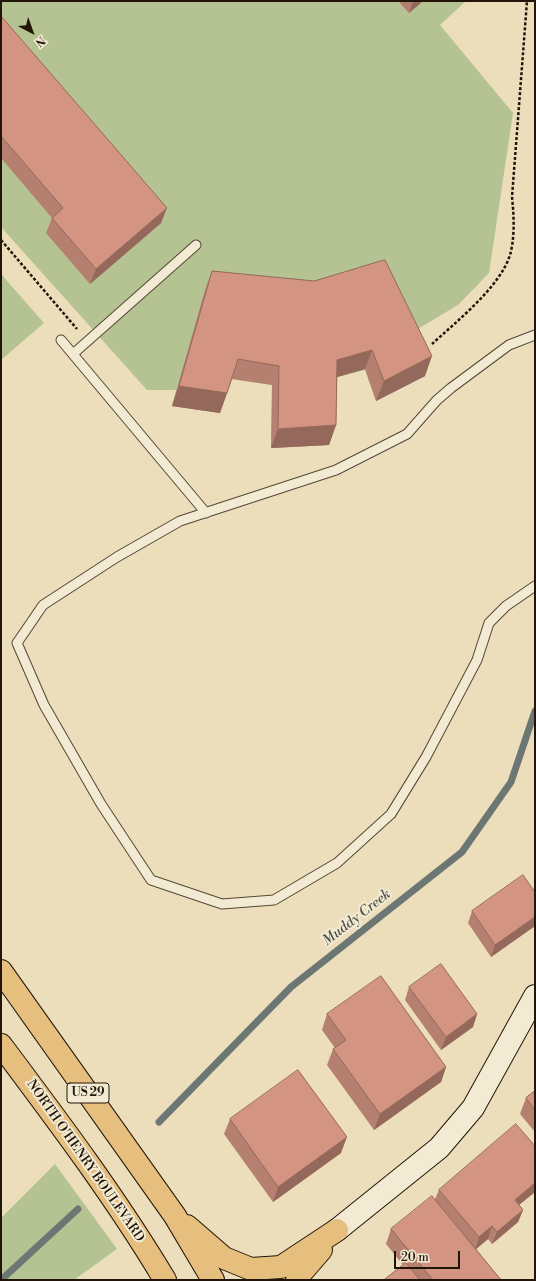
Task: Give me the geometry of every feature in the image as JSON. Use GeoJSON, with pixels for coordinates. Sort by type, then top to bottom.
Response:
{"type":"FeatureCollection","features":[{"type":"Feature","properties":{"kind":"highway","name":"US 29"},"geometry":{"type":"LineString","coordinates":[[1,971],[175,1216],[213,1280]]}},
{"type":"Feature","properties":{"kind":"highway","name":"NORTH O'HENRY BOULEVARD"},"geometry":{"type":"LineString","coordinates":[[1,1045],[72,1139],[139,1236],[165,1280]]}},
{"type":"Feature","properties":{"kind":"highway"},"geometry":{"type":"LineString","coordinates":[[175,1216],[224,1258],[251,1269],[281,1267],[337,1230]]}},
{"type":"Feature","properties":{"kind":"highway"},"geometry":{"type":"LineString","coordinates":[[297,1280],[301,1273],[337,1230]]}},
{"type":"Feature","properties":{"kind":"highway"},"geometry":{"type":"LineString","coordinates":[[139,1236],[150,1280]]}},
{"type":"Feature","properties":{"kind":"main road"},"geometry":{"type":"LineString","coordinates":[[337,1230],[439,1148],[473,1108],[535,996]]}},
{"type":"Feature","properties":{"kind":"lane"},"geometry":{"type":"LineString","coordinates":[[73,354],[196,246]]}},
{"type":"Feature","properties":{"kind":"lane"},"geometry":{"type":"LineString","coordinates":[[535,335],[509,346],[450,388],[437,400],[407,434],[336,470],[180,521],[117,557],[43,605],[17,643],[44,705],[101,804],[151,880],[222,904],[274,900],[337,863],[391,814],[426,757],[477,660],[488,623],[506,606],[535,586]]}},
{"type":"Feature","properties":{"kind":"lane"},"geometry":{"type":"LineString","coordinates":[[61,340],[206,512]]}},
{"type":"Feature","properties":{"kind":"path"},"geometry":{"type":"LineString","coordinates":[[432,344],[480,300],[496,279],[510,255],[514,223],[512,197],[527,1]]}},
{"type":"Feature","properties":{"kind":"path"},"geometry":{"type":"LineString","coordinates":[[1,240],[81,333]]}},
{"type":"Feature","properties":{"kind":"green space"},"geometry":{"type":"Polygon","coordinates":[[[1,1],[466,1],[440,25],[513,113],[489,273],[458,305],[406,336],[425,376],[376,401],[365,370],[330,379],[329,445],[271,448],[272,385],[231,379],[220,413],[172,406],[176,390],[147,390],[1,227],[1,190],[3,189],[1,186],[1,1]]]}},
{"type":"Feature","properties":{"kind":"green space"},"geometry":{"type":"Polygon","coordinates":[[[1,274],[44,323],[1,360],[1,274]]]}},
{"type":"Feature","properties":{"kind":"green space"},"geometry":{"type":"Polygon","coordinates":[[[55,1164],[117,1249],[74,1280],[1,1280],[1,1218],[55,1164]]]}},
{"type":"Feature","properties":{"kind":"building"},"geometry":{"type":"Polygon","coordinates":[[[1,16],[167,208],[96,269],[52,218],[63,208],[1,136],[1,16]]]}},
{"type":"Feature","properties":{"kind":"building"},"geometry":{"type":"Polygon","coordinates":[[[385,260],[432,356],[384,381],[372,350],[337,360],[336,425],[278,429],[279,366],[238,359],[227,393],[179,386],[212,271],[314,281],[385,260]]]}},
{"type":"Feature","properties":{"kind":"building"},"geometry":{"type":"Polygon","coordinates":[[[523,875],[535,892],[535,917],[495,945],[472,911],[523,875]]]}},
{"type":"Feature","properties":{"kind":"building"},"geometry":{"type":"Polygon","coordinates":[[[441,964],[477,1014],[446,1037],[409,987],[441,964]]]}},
{"type":"Feature","properties":{"kind":"building"},"geometry":{"type":"Polygon","coordinates":[[[381,976],[446,1067],[380,1114],[333,1049],[346,1040],[327,1014],[381,976]]]}},
{"type":"Feature","properties":{"kind":"building"},"geometry":{"type":"Polygon","coordinates":[[[298,1070],[347,1137],[278,1187],[230,1119],[298,1070]]]}},
{"type":"Feature","properties":{"kind":"building"},"geometry":{"type":"Polygon","coordinates":[[[535,1091],[535,1110],[526,1098],[535,1091]]]}},
{"type":"Feature","properties":{"kind":"building"},"geometry":{"type":"Polygon","coordinates":[[[516,1124],[535,1146],[535,1183],[515,1200],[523,1210],[497,1232],[492,1226],[479,1237],[439,1190],[516,1124]]]}},
{"type":"Feature","properties":{"kind":"building"},"geometry":{"type":"Polygon","coordinates":[[[432,1196],[501,1280],[433,1280],[391,1229],[432,1196]]]}},
{"type":"Feature","properties":{"kind":"building"},"geometry":{"type":"Polygon","coordinates":[[[406,1263],[420,1280],[384,1280],[406,1263]]]}},
{"type":"Feature","properties":{"kind":"waterway","name":"Muddy Creek"},"geometry":{"type":"LineString","coordinates":[[159,1122],[291,987],[462,852],[511,782],[535,711]]}},
{"type":"Feature","properties":{"kind":"waterway","name":"Muddy Creek"},"geometry":{"type":"LineString","coordinates":[[1,1280],[78,1209]]}}]}
